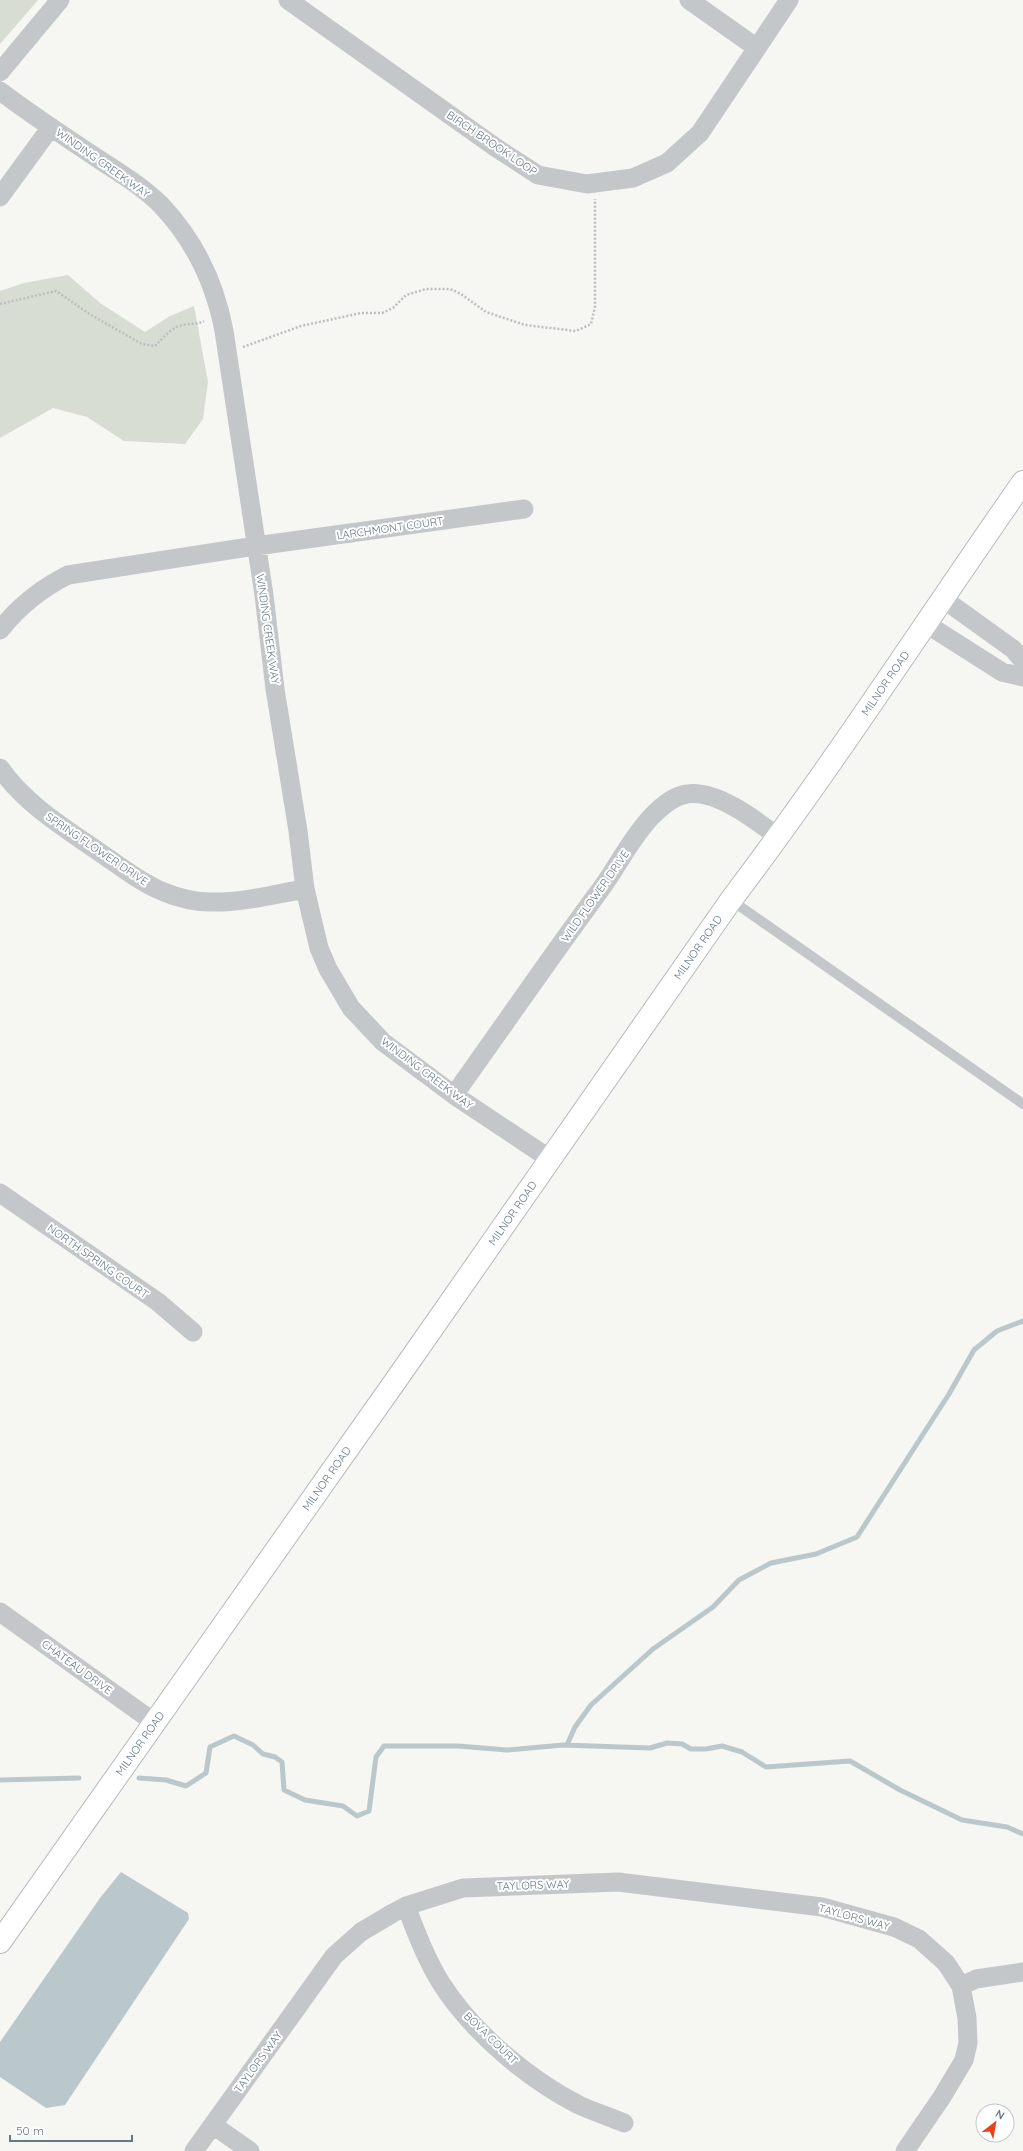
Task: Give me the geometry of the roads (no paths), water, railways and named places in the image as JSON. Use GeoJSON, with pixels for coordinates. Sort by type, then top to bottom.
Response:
{"type":"FeatureCollection","features":[{"type":"Feature","properties":{"kind":"main road","name":"MILNOR ROAD"},"geometry":{"type":"LineString","coordinates":[[0,1942],[731,900],[843,746],[924,623],[1023,482]]}},
{"type":"Feature","properties":{"kind":"street"},"geometry":{"type":"LineString","coordinates":[[0,72],[60,0]]}},
{"type":"Feature","properties":{"kind":"street","name":"BIRCH BROOK LOOP"},"geometry":{"type":"LineString","coordinates":[[288,0],[495,147],[538,175],[587,184],[633,178],[667,164],[700,133],[789,0]]}},
{"type":"Feature","properties":{"kind":"street"},"geometry":{"type":"LineString","coordinates":[[689,0],[757,48]]}},
{"type":"Feature","properties":{"kind":"street","name":"WINDING CREEK WAY"},"geometry":{"type":"LineString","coordinates":[[0,91],[50,127],[140,187],[160,205],[181,228],[196,251],[210,278],[220,308],[227,349],[298,831],[305,890],[319,948],[331,975],[352,1008],[383,1042],[454,1095],[550,1159]]}},
{"type":"Feature","properties":{"kind":"street"},"geometry":{"type":"LineString","coordinates":[[0,197],[50,127]]}},
{"type":"Feature","properties":{"kind":"street","name":"LARCHMONT COURT"},"geometry":{"type":"LineString","coordinates":[[256,546],[524,509]]}},
{"type":"Feature","properties":{"kind":"street"},"geometry":{"type":"LineString","coordinates":[[0,630],[28,600],[47,585],[68,575],[256,546]]}},
{"type":"Feature","properties":{"kind":"street"},"geometry":{"type":"LineString","coordinates":[[942,598],[1013,648],[1023,661]]}},
{"type":"Feature","properties":{"kind":"street"},"geometry":{"type":"LineString","coordinates":[[924,623],[1002,672],[1023,677]]}},
{"type":"Feature","properties":{"kind":"street","name":"SPRING FLOWER DRIVE"},"geometry":{"type":"LineString","coordinates":[[0,768],[12,784],[48,817],[143,882],[164,892],[183,898],[211,902],[305,890]]}},
{"type":"Feature","properties":{"kind":"street","name":"WILD FLOWER DRIVE"},"geometry":{"type":"LineString","coordinates":[[454,1095],[599,892],[637,834],[669,801],[687,794],[712,798],[756,820],[778,837]]}},
{"type":"Feature","properties":{"kind":"street","name":"NORTH SPRING COURT"},"geometry":{"type":"LineString","coordinates":[[0,1193],[158,1302],[193,1332]]}},
{"type":"Feature","properties":{"kind":"street","name":"CHATEAU DRIVE"},"geometry":{"type":"LineString","coordinates":[[0,1612],[155,1723]]}},
{"type":"Feature","properties":{"kind":"street","name":"TAYLORS WAY"},"geometry":{"type":"LineString","coordinates":[[194,2151],[334,1956],[361,1932],[406,1906],[463,1888],[618,1882],[822,1907],[894,1928],[919,1939],[946,1963],[961,1986]]}},
{"type":"Feature","properties":{"kind":"street","name":"BOVA COURT"},"geometry":{"type":"LineString","coordinates":[[406,1906],[422,1947],[441,1984],[476,2025],[502,2052],[537,2079],[580,2105],[624,2123]]}},
{"type":"Feature","properties":{"kind":"street"},"geometry":{"type":"LineString","coordinates":[[905,2151],[942,2097],[964,2060],[968,2043],[967,2018],[961,1986],[976,1979],[1023,1972]]}},
{"type":"Feature","properties":{"kind":"street"},"geometry":{"type":"LineString","coordinates":[[213,2125],[250,2151]]}},
{"type":"Feature","properties":{"kind":"lane"},"geometry":{"type":"LineString","coordinates":[[731,900],[1023,1104]]}},
{"type":"Feature","properties":{"kind":"waterway"},"geometry":{"type":"LineString","coordinates":[[567,1745],[575,1727],[591,1705],[653,1649],[713,1607],[739,1580],[771,1563],[816,1554],[857,1537],[949,1394],[974,1350],[997,1331],[1023,1321]]}},
{"type":"Feature","properties":{"kind":"waterway"},"geometry":{"type":"LineString","coordinates":[[139,1778],[166,1780],[186,1786],[206,1773],[210,1747],[234,1736],[253,1745],[263,1754],[275,1757],[282,1762],[284,1790],[305,1800],[343,1806],[357,1816],[369,1811],[376,1757],[384,1746],[458,1746],[507,1750],[563,1745],[650,1748],[667,1743],[682,1744],[691,1749],[706,1749],[722,1746],[742,1752],[766,1767],[850,1761],[900,1790],[962,1820],[1007,1827],[1023,1834]]}},
{"type":"Feature","properties":{"kind":"waterway"},"geometry":{"type":"LineString","coordinates":[[0,1780],[79,1778]]}}]}
